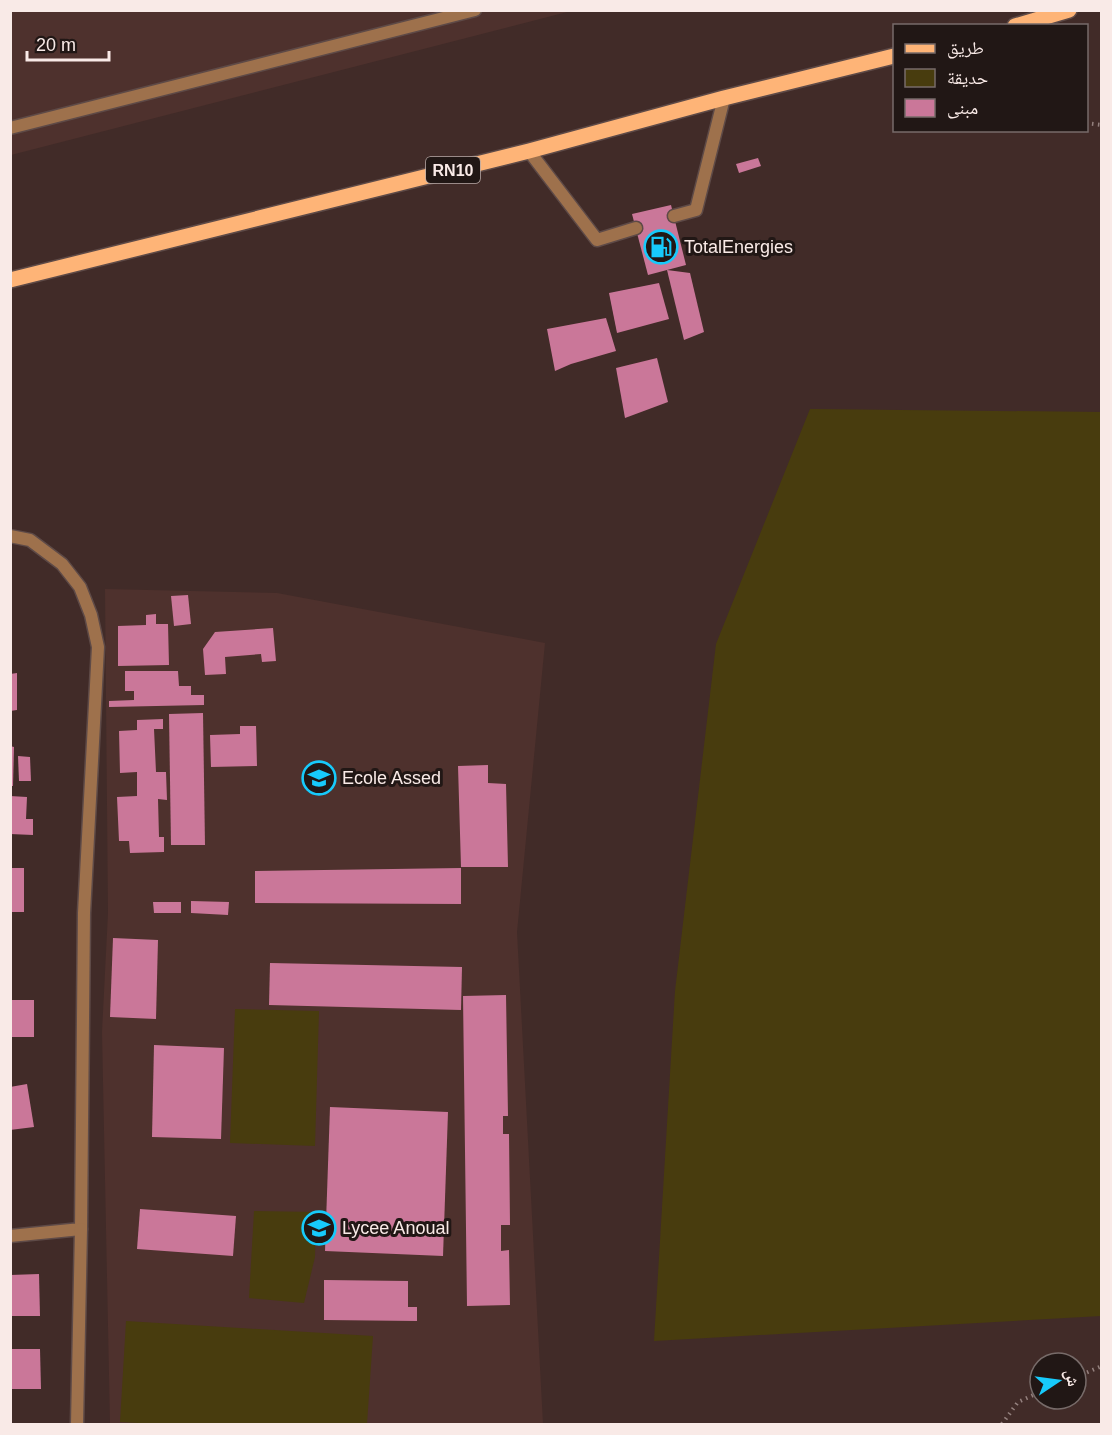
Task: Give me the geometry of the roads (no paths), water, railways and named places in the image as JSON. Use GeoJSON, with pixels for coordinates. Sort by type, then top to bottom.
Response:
{"type":"FeatureCollection","features":[{"type":"Feature","properties":{"kind":"main road"},"geometry":{"type":"LineString","coordinates":[[1022,24],[1070,10]]}},
{"type":"Feature","properties":{"kind":"main road","name":"RN10"},"geometry":{"type":"LineString","coordinates":[[10,280],[529,151],[724,98],[893,56]]}},
{"type":"Feature","properties":{"kind":"street"},"geometry":{"type":"LineString","coordinates":[[10,128],[475,10]]}},
{"type":"Feature","properties":{"kind":"street"},"geometry":{"type":"LineString","coordinates":[[674,216],[696,210],[724,98]]}},
{"type":"Feature","properties":{"kind":"street"},"geometry":{"type":"LineString","coordinates":[[529,151],[597,240],[636,228]]}},
{"type":"Feature","properties":{"kind":"street"},"geometry":{"type":"LineString","coordinates":[[10,536],[30,540],[62,564],[80,587],[91,615],[98,647],[84,913],[77,1425]]}},
{"type":"Feature","properties":{"kind":"street"},"geometry":{"type":"LineString","coordinates":[[10,1236],[81,1229]]}},
{"type":"Feature","properties":{"kind":"place","name":"TotalEnergies"},"geometry":{"type":"Point","coordinates":[661,247]}},
{"type":"Feature","properties":{"kind":"place","name":"Ecole Assed"},"geometry":{"type":"Point","coordinates":[319,778]}},
{"type":"Feature","properties":{"kind":"place","name":"Lycee Anoual"},"geometry":{"type":"Point","coordinates":[319,1228]}}]}
